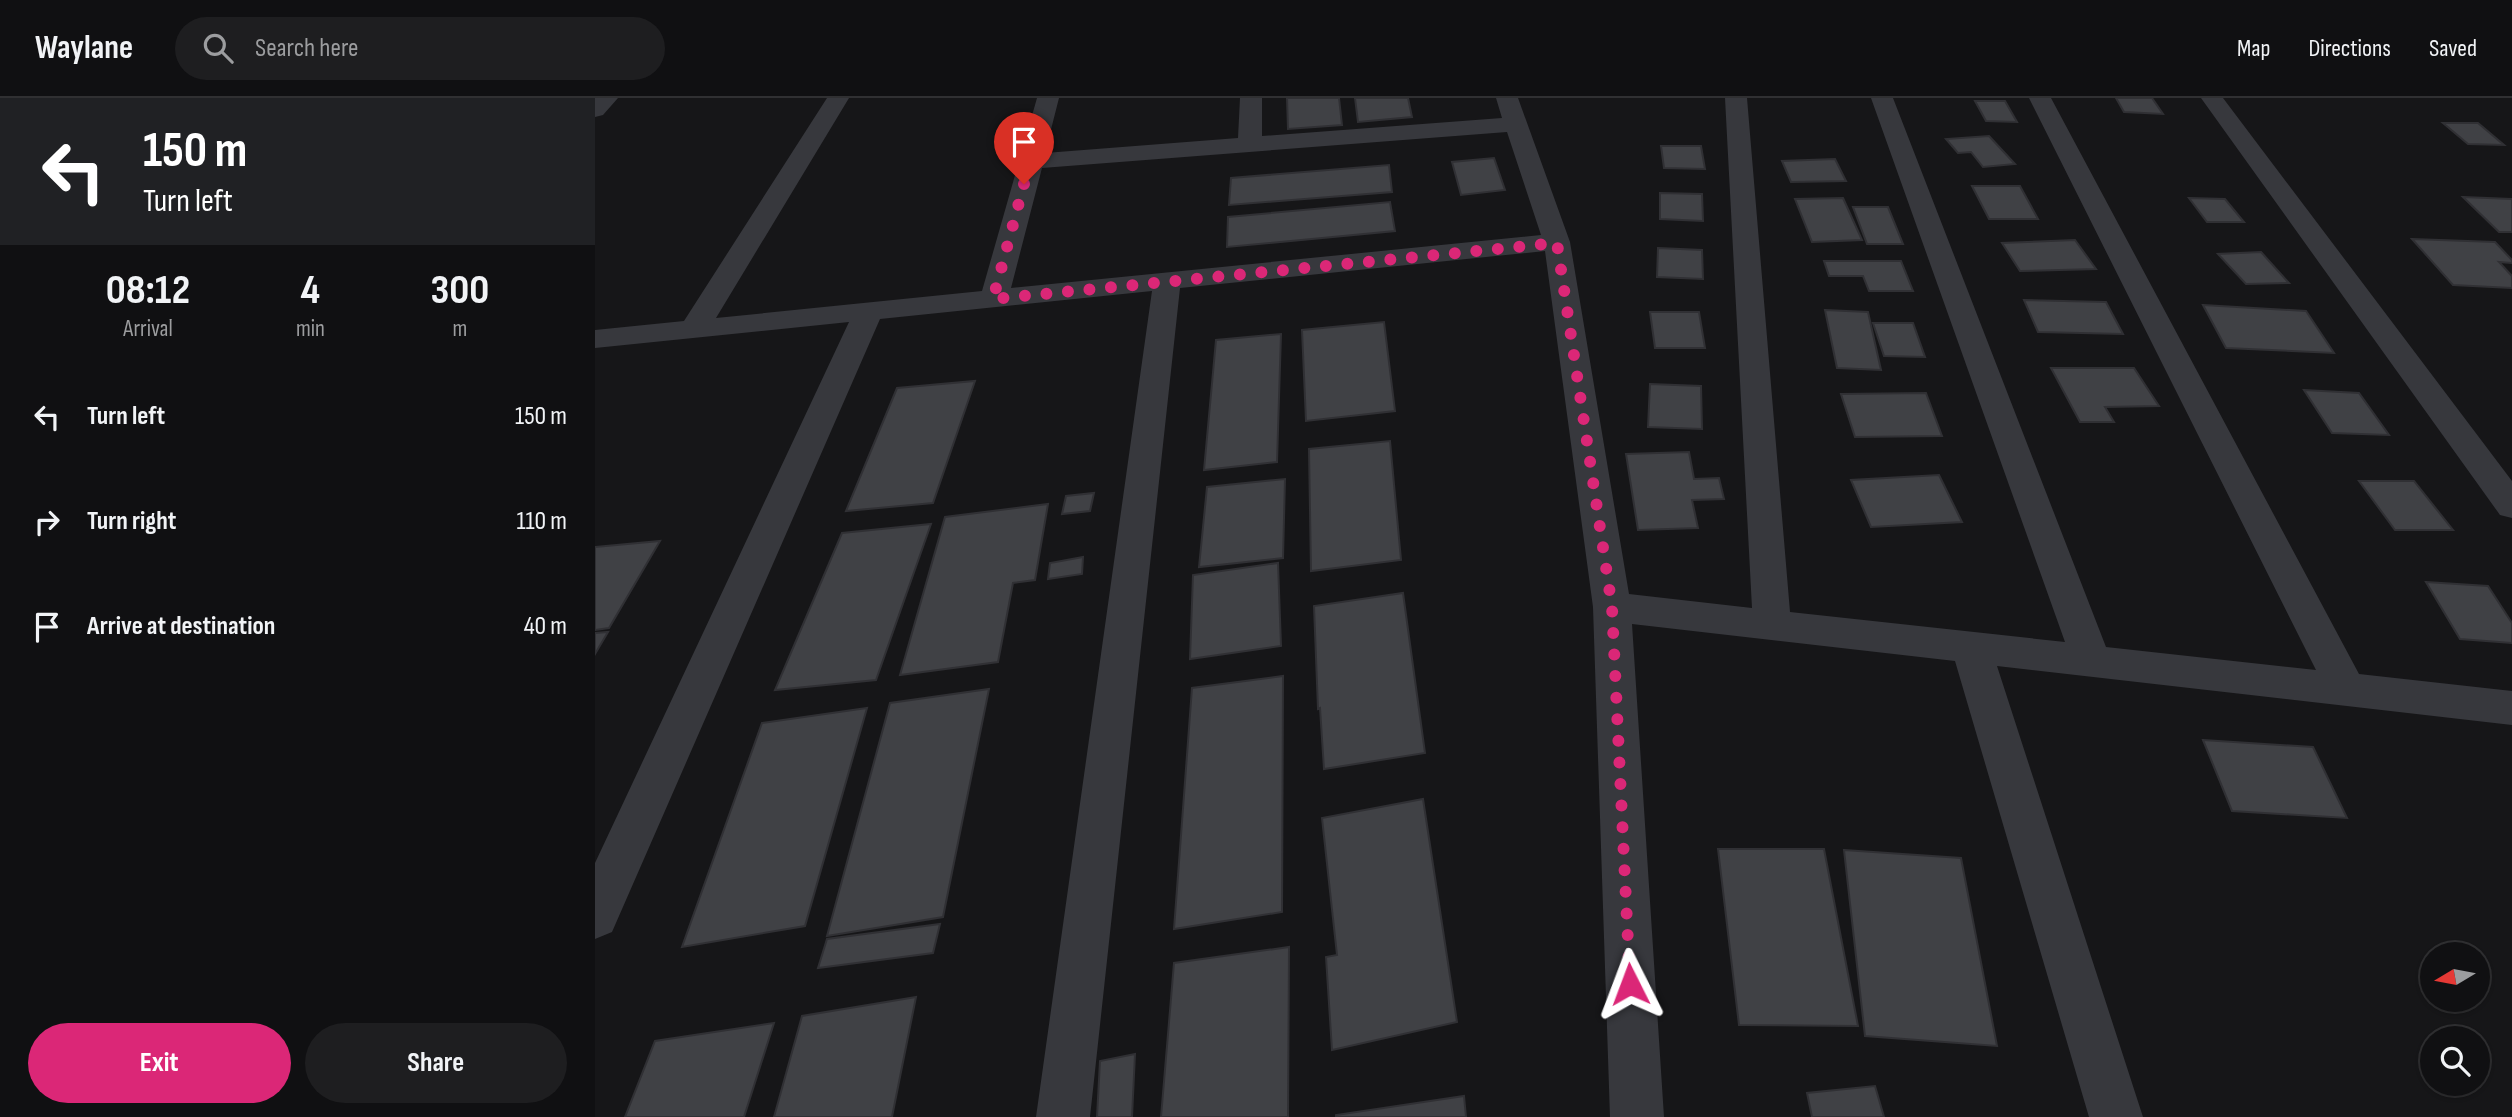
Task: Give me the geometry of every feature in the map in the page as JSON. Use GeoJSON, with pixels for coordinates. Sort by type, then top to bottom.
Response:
{"type":"FeatureCollection","features":[{"type":"Feature","properties":{"kind":"street"},"geometry":{"type":"LineString","coordinates":[[694,329],[838,98]]}},
{"type":"Feature","properties":{"kind":"street"},"geometry":{"type":"LineString","coordinates":[[993,299],[1048,98]]}},
{"type":"Feature","properties":{"kind":"street"},"geometry":{"type":"LineString","coordinates":[[1250,146],[1251,98]]}},
{"type":"Feature","properties":{"kind":"street"},"geometry":{"type":"LineString","coordinates":[[1737,98],[1772,625]]}},
{"type":"Feature","properties":{"kind":"street"},"geometry":{"type":"LineString","coordinates":[[1882,98],[2092,661]]}},
{"type":"Feature","properties":{"kind":"street"},"geometry":{"type":"LineString","coordinates":[[2040,98],[2347,690]]}},
{"type":"Feature","properties":{"kind":"street"},"geometry":{"type":"LineString","coordinates":[[2212,98],[2512,506]]}},
{"type":"Feature","properties":{"kind":"street"},"geometry":{"type":"LineString","coordinates":[[1031,161],[1250,146],[1513,111],[1557,243],[1612,607],[1637,1117]]}},
{"type":"Feature","properties":{"kind":"street"},"geometry":{"type":"LineString","coordinates":[[595,339],[1557,243]]}},
{"type":"Feature","properties":{"kind":"street"},"geometry":{"type":"LineString","coordinates":[[1063,1117],[1167,282]]}},
{"type":"Feature","properties":{"kind":"street"},"geometry":{"type":"LineString","coordinates":[[595,916],[868,312]]}},
{"type":"Feature","properties":{"kind":"street"},"geometry":{"type":"LineString","coordinates":[[1612,607],[2347,690],[2505,717]]}},
{"type":"Feature","properties":{"kind":"street"},"geometry":{"type":"LineString","coordinates":[[1971,648],[2116,1117]]}},
{"type":"Feature","properties":{"kind":"building"},"geometry":{"type":"Polygon","coordinates":[[[1287,98],[1339,98],[1342,125],[1288,129],[1287,98]]]}},
{"type":"Feature","properties":{"kind":"building"},"geometry":{"type":"Polygon","coordinates":[[[1355,98],[1408,98],[1412,117],[1358,122],[1355,98]]]}},
{"type":"Feature","properties":{"kind":"building"},"geometry":{"type":"Polygon","coordinates":[[[2116,98],[2152,98],[2163,114],[2124,112],[2116,98]]]}},
{"type":"Feature","properties":{"kind":"building"},"geometry":{"type":"Polygon","coordinates":[[[1975,101],[2005,101],[2017,122],[1986,121],[1975,101]]]}},
{"type":"Feature","properties":{"kind":"building"},"geometry":{"type":"Polygon","coordinates":[[[2443,123],[2478,123],[2504,145],[2468,144],[2443,123]]]}},
{"type":"Feature","properties":{"kind":"building"},"geometry":{"type":"Polygon","coordinates":[[[1989,136],[2015,164],[1983,167],[1971,152],[1958,153],[1946,139],[1989,136]]]}},
{"type":"Feature","properties":{"kind":"building"},"geometry":{"type":"Polygon","coordinates":[[[1661,146],[1701,146],[1705,169],[1664,168],[1661,146]]]}},
{"type":"Feature","properties":{"kind":"building"},"geometry":{"type":"Polygon","coordinates":[[[1494,158],[1505,190],[1461,195],[1452,162],[1494,158]]]}},
{"type":"Feature","properties":{"kind":"building"},"geometry":{"type":"Polygon","coordinates":[[[1835,159],[1846,181],[1791,182],[1782,161],[1835,159]]]}},
{"type":"Feature","properties":{"kind":"building"},"geometry":{"type":"Polygon","coordinates":[[[1389,165],[1392,192],[1229,205],[1231,178],[1389,165]]]}},
{"type":"Feature","properties":{"kind":"building"},"geometry":{"type":"Polygon","coordinates":[[[1972,186],[2020,186],[2038,219],[1989,219],[1972,186]]]}},
{"type":"Feature","properties":{"kind":"building"},"geometry":{"type":"Polygon","coordinates":[[[1660,193],[1702,194],[1703,221],[1660,219],[1660,193]]]}},
{"type":"Feature","properties":{"kind":"building"},"geometry":{"type":"Polygon","coordinates":[[[2463,197],[2512,199],[2512,232],[2499,232],[2463,197]]]}},
{"type":"Feature","properties":{"kind":"building"},"geometry":{"type":"Polygon","coordinates":[[[1843,198],[1862,240],[1812,242],[1795,199],[1843,198]]]}},
{"type":"Feature","properties":{"kind":"building"},"geometry":{"type":"Polygon","coordinates":[[[2189,198],[2225,199],[2244,222],[2207,222],[2189,198]]]}},
{"type":"Feature","properties":{"kind":"building"},"geometry":{"type":"Polygon","coordinates":[[[1390,202],[1395,231],[1227,247],[1228,217],[1390,202]]]}},
{"type":"Feature","properties":{"kind":"building"},"geometry":{"type":"Polygon","coordinates":[[[1853,207],[1888,207],[1903,244],[1867,244],[1853,207]]]}},
{"type":"Feature","properties":{"kind":"building"},"geometry":{"type":"Polygon","coordinates":[[[2412,239],[2495,242],[2512,260],[2512,263],[2499,262],[2512,276],[2512,288],[2453,285],[2412,239]]]}},
{"type":"Feature","properties":{"kind":"building"},"geometry":{"type":"Polygon","coordinates":[[[2075,240],[2096,269],[2020,271],[2002,243],[2075,240]]]}},
{"type":"Feature","properties":{"kind":"building"},"geometry":{"type":"Polygon","coordinates":[[[1658,248],[1702,250],[1703,279],[1657,277],[1658,248]]]}},
{"type":"Feature","properties":{"kind":"building"},"geometry":{"type":"Polygon","coordinates":[[[2261,252],[2289,283],[2246,284],[2218,254],[2261,252]]]}},
{"type":"Feature","properties":{"kind":"building"},"geometry":{"type":"Polygon","coordinates":[[[1824,261],[1901,261],[1913,291],[1869,291],[1863,276],[1829,276],[1824,261]]]}},
{"type":"Feature","properties":{"kind":"building"},"geometry":{"type":"Polygon","coordinates":[[[2024,300],[2106,302],[2123,334],[2038,332],[2024,300]]]}},
{"type":"Feature","properties":{"kind":"building"},"geometry":{"type":"Polygon","coordinates":[[[2203,305],[2306,311],[2334,353],[2226,348],[2203,305]]]}},
{"type":"Feature","properties":{"kind":"building"},"geometry":{"type":"Polygon","coordinates":[[[1825,310],[1868,312],[1881,370],[1837,368],[1825,310]]]}},
{"type":"Feature","properties":{"kind":"building"},"geometry":{"type":"Polygon","coordinates":[[[1650,312],[1699,312],[1705,348],[1655,348],[1650,312]]]}},
{"type":"Feature","properties":{"kind":"building"},"geometry":{"type":"Polygon","coordinates":[[[1384,322],[1395,411],[1306,421],[1302,330],[1384,322]]]}},
{"type":"Feature","properties":{"kind":"building"},"geometry":{"type":"Polygon","coordinates":[[[1873,323],[1913,323],[1925,357],[1884,356],[1873,323]]]}},
{"type":"Feature","properties":{"kind":"building"},"geometry":{"type":"Polygon","coordinates":[[[1281,334],[1277,462],[1204,470],[1216,340],[1281,334]]]}},
{"type":"Feature","properties":{"kind":"building"},"geometry":{"type":"Polygon","coordinates":[[[2051,368],[2134,368],[2159,406],[2105,407],[2114,422],[2080,422],[2051,368]]]}},
{"type":"Feature","properties":{"kind":"building"},"geometry":{"type":"Polygon","coordinates":[[[975,381],[933,503],[846,511],[897,388],[975,381]]]}},
{"type":"Feature","properties":{"kind":"building"},"geometry":{"type":"Polygon","coordinates":[[[1650,384],[1701,386],[1702,429],[1648,427],[1650,384]]]}},
{"type":"Feature","properties":{"kind":"building"},"geometry":{"type":"Polygon","coordinates":[[[2304,390],[2359,393],[2389,435],[2332,433],[2304,390]]]}},
{"type":"Feature","properties":{"kind":"building"},"geometry":{"type":"Polygon","coordinates":[[[1926,393],[1942,436],[1855,437],[1841,394],[1926,393]]]}},
{"type":"Feature","properties":{"kind":"building"},"geometry":{"type":"Polygon","coordinates":[[[1390,441],[1401,560],[1311,571],[1309,449],[1390,441]]]}},
{"type":"Feature","properties":{"kind":"building"},"geometry":{"type":"Polygon","coordinates":[[[1689,452],[1694,479],[1719,478],[1724,499],[1692,500],[1698,528],[1638,530],[1626,454],[1689,452]]]}},
{"type":"Feature","properties":{"kind":"building"},"geometry":{"type":"Polygon","coordinates":[[[1939,475],[1962,522],[1871,527],[1851,480],[1939,475]]]}},
{"type":"Feature","properties":{"kind":"building"},"geometry":{"type":"Polygon","coordinates":[[[1285,479],[1283,558],[1199,567],[1207,487],[1285,479]]]}},
{"type":"Feature","properties":{"kind":"building"},"geometry":{"type":"Polygon","coordinates":[[[2359,481],[2414,481],[2453,530],[2395,530],[2359,481]]]}},
{"type":"Feature","properties":{"kind":"building"},"geometry":{"type":"Polygon","coordinates":[[[1094,493],[1090,511],[1062,514],[1066,496],[1094,493]]]}},
{"type":"Feature","properties":{"kind":"building"},"geometry":{"type":"Polygon","coordinates":[[[1048,504],[1035,580],[1013,583],[998,662],[900,675],[945,517],[1048,504]]]}},
{"type":"Feature","properties":{"kind":"building"},"geometry":{"type":"Polygon","coordinates":[[[931,524],[876,680],[775,690],[842,533],[931,524]]]}},
{"type":"Feature","properties":{"kind":"building"},"geometry":{"type":"Polygon","coordinates":[[[660,541],[609,628],[595,630],[595,547],[660,541]]]}},
{"type":"Feature","properties":{"kind":"building"},"geometry":{"type":"Polygon","coordinates":[[[1083,557],[1082,574],[1048,579],[1050,563],[1083,557]]]}},
{"type":"Feature","properties":{"kind":"building"},"geometry":{"type":"Polygon","coordinates":[[[1278,563],[1281,646],[1190,659],[1193,575],[1278,563]]]}},
{"type":"Feature","properties":{"kind":"building"},"geometry":{"type":"Polygon","coordinates":[[[2426,582],[2488,586],[2512,623],[2512,643],[2460,639],[2426,582]]]}},
{"type":"Feature","properties":{"kind":"building"},"geometry":{"type":"Polygon","coordinates":[[[1403,593],[1425,753],[1324,769],[1320,708],[1318,709],[1314,606],[1403,593]]]}},
{"type":"Feature","properties":{"kind":"building"},"geometry":{"type":"Polygon","coordinates":[[[608,632],[595,654],[595,633],[608,632]]]}},
{"type":"Feature","properties":{"kind":"building"},"geometry":{"type":"Polygon","coordinates":[[[1283,676],[1282,912],[1174,929],[1192,688],[1283,676]]]}},
{"type":"Feature","properties":{"kind":"building"},"geometry":{"type":"Polygon","coordinates":[[[989,689],[943,917],[827,936],[890,703],[989,689]]]}},
{"type":"Feature","properties":{"kind":"building"},"geometry":{"type":"Polygon","coordinates":[[[867,708],[805,926],[682,947],[762,723],[867,708]]]}},
{"type":"Feature","properties":{"kind":"building"},"geometry":{"type":"Polygon","coordinates":[[[2203,740],[2313,747],[2347,818],[2232,811],[2203,740]]]}},
{"type":"Feature","properties":{"kind":"building"},"geometry":{"type":"Polygon","coordinates":[[[1423,799],[1457,1022],[1332,1050],[1326,957],[1337,955],[1322,818],[1423,799]]]}},
{"type":"Feature","properties":{"kind":"building"},"geometry":{"type":"Polygon","coordinates":[[[1718,849],[1824,849],[1858,1026],[1739,1025],[1718,849]]]}},
{"type":"Feature","properties":{"kind":"building"},"geometry":{"type":"Polygon","coordinates":[[[1844,850],[1961,858],[1997,1046],[1865,1036],[1844,850]]]}},
{"type":"Feature","properties":{"kind":"building"},"geometry":{"type":"Polygon","coordinates":[[[940,924],[933,953],[818,968],[827,939],[940,924]]]}},
{"type":"Feature","properties":{"kind":"building"},"geometry":{"type":"Polygon","coordinates":[[[1289,947],[1288,1117],[1161,1117],[1174,963],[1289,947]]]}},
{"type":"Feature","properties":{"kind":"building"},"geometry":{"type":"Polygon","coordinates":[[[916,997],[892,1117],[774,1117],[802,1016],[916,997]]]}},
{"type":"Feature","properties":{"kind":"building"},"geometry":{"type":"Polygon","coordinates":[[[774,1023],[744,1117],[625,1117],[655,1041],[774,1023]]]}},
{"type":"Feature","properties":{"kind":"building"},"geometry":{"type":"Polygon","coordinates":[[[1135,1054],[1132,1117],[1097,1117],[1100,1061],[1135,1054]]]}},
{"type":"Feature","properties":{"kind":"building"},"geometry":{"type":"Polygon","coordinates":[[[1875,1086],[1884,1117],[1812,1117],[1807,1093],[1875,1086]]]}},
{"type":"Feature","properties":{"kind":"building"},"geometry":{"type":"Polygon","coordinates":[[[1464,1096],[1466,1117],[1336,1117],[1336,1115],[1464,1096]]]}},
{"type":"Feature","properties":{"kind":"route"},"geometry":{"type":"LineString","coordinates":[[1024,184],[993,299],[1557,243],[1582,394],[1612,607],[1630,984]]}}]}
